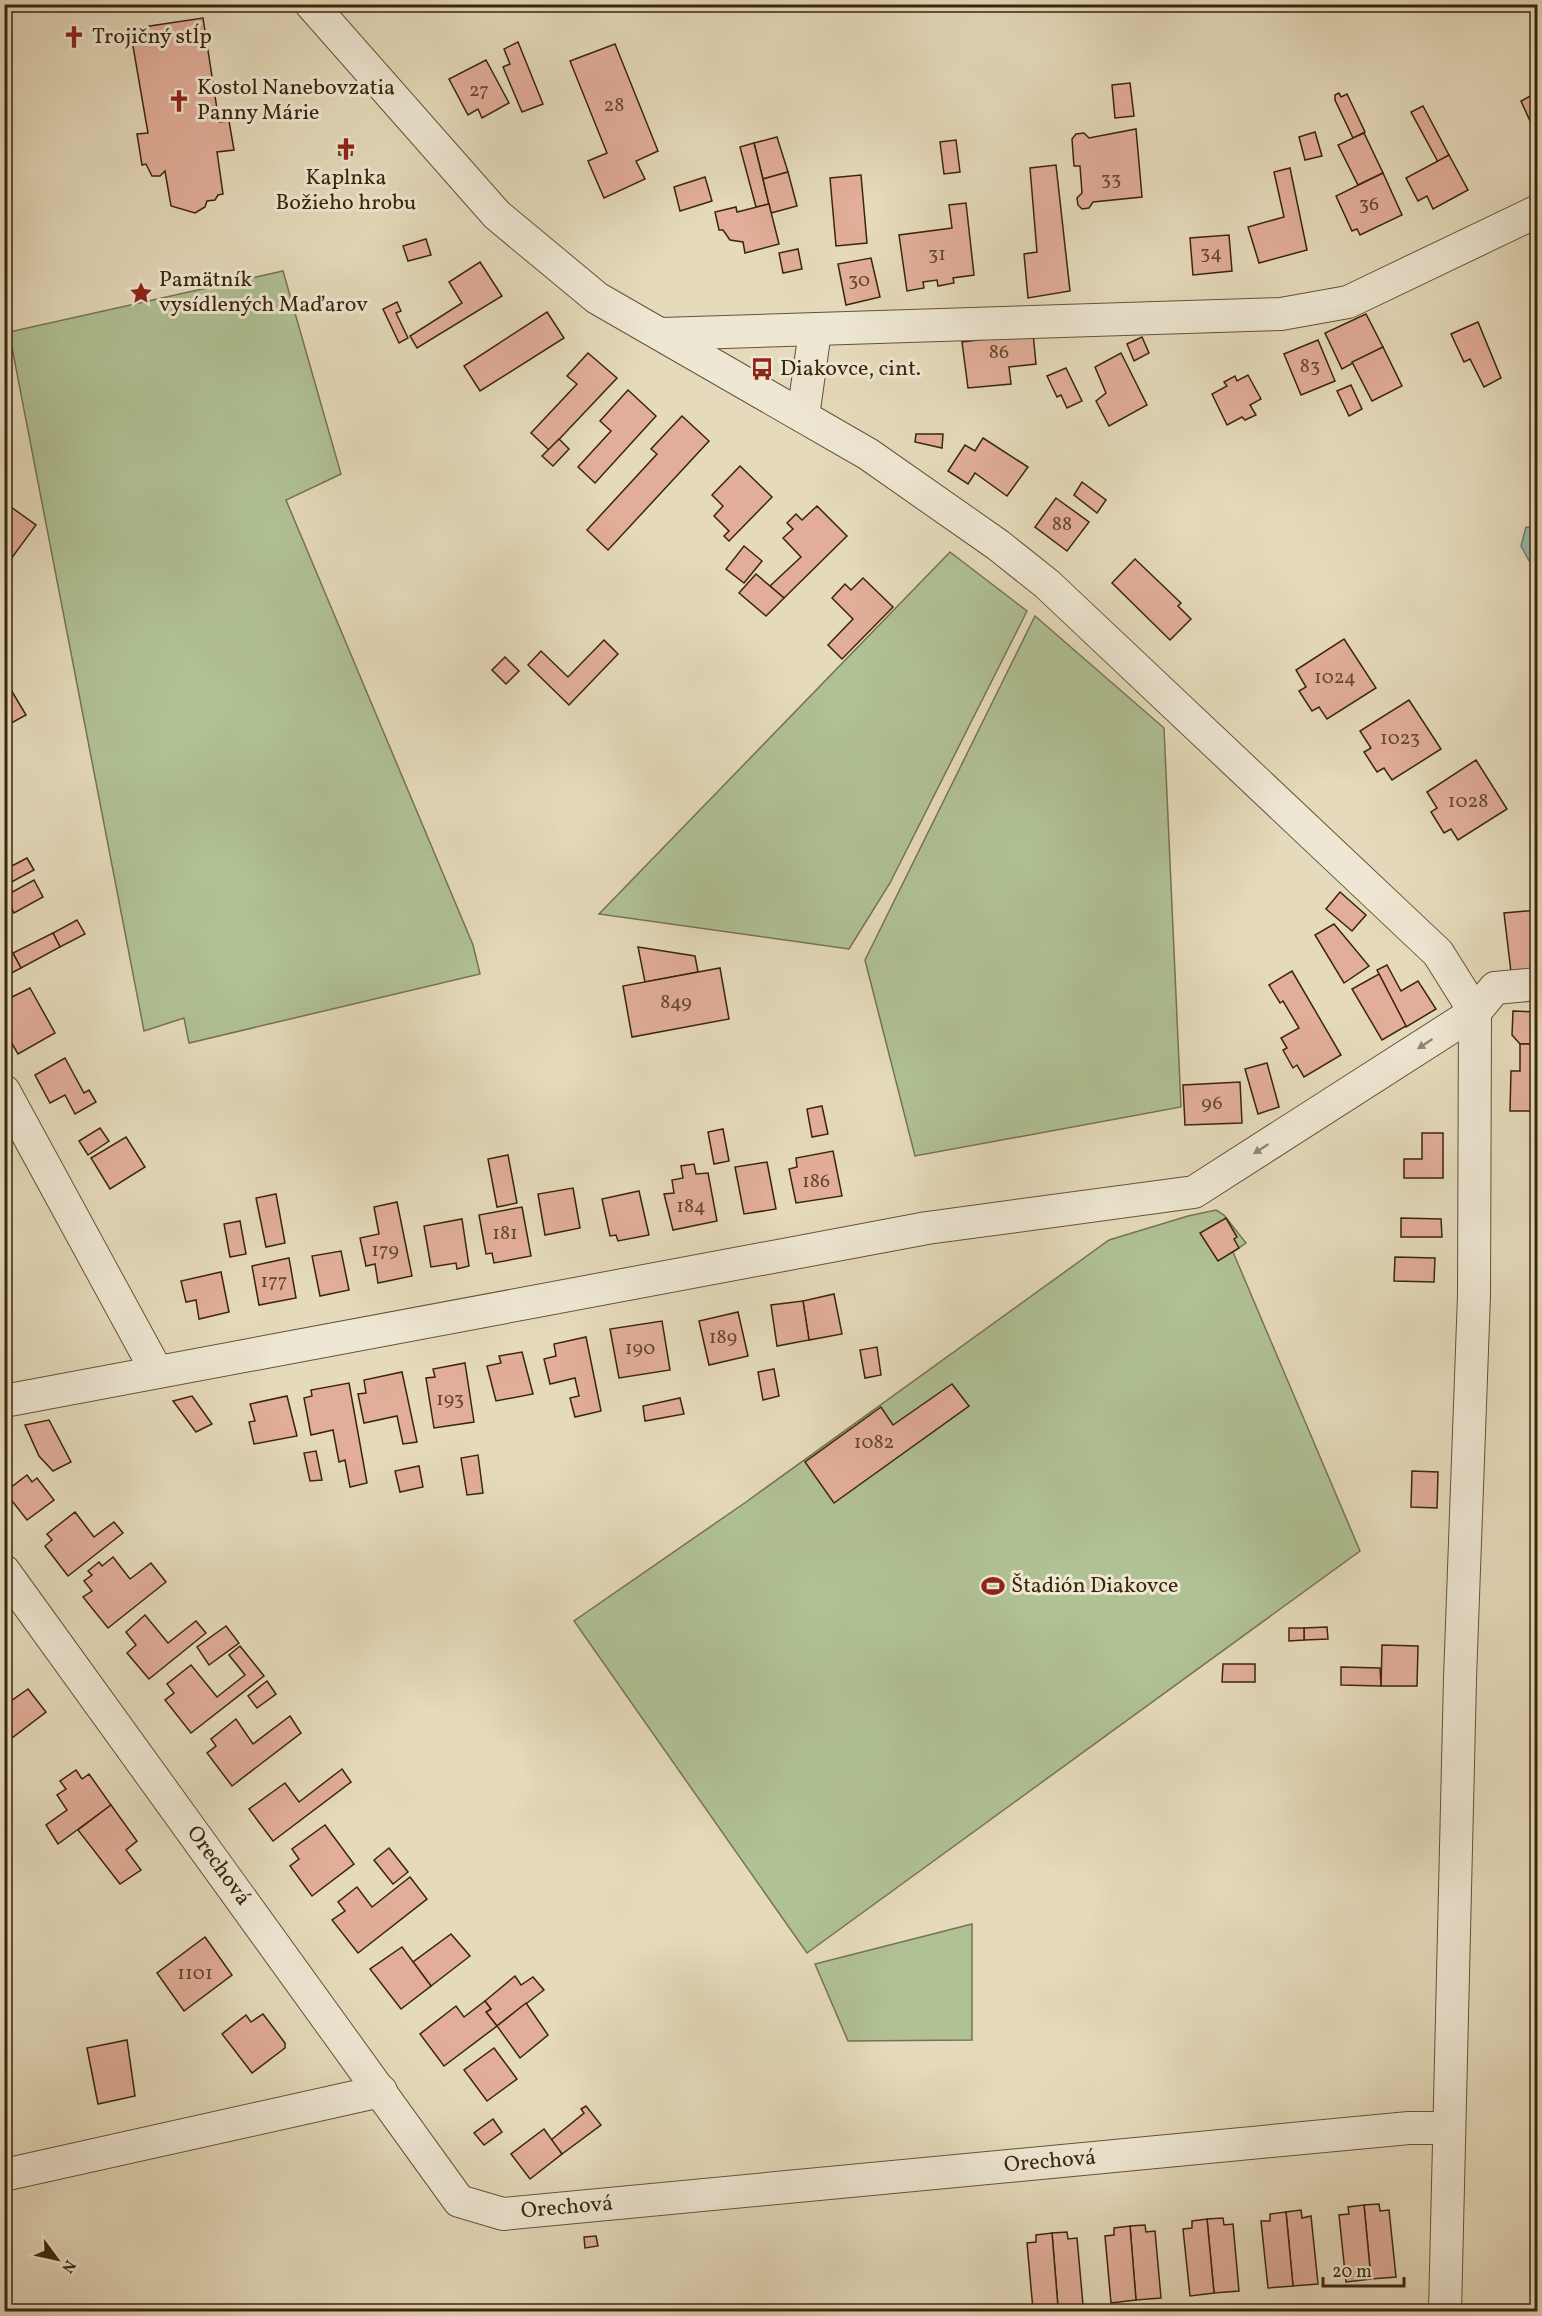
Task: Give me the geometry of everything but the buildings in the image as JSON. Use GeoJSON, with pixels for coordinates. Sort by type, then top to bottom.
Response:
{"type":"FeatureCollection","features":[{"type":"Feature","properties":{"kind":"street"},"geometry":{"type":"LineString","coordinates":[[311,4],[497,215],[597,298],[868,454],[998,545],[1047,584],[1438,953],[1475,1012],[1474,1295],[1460,1679],[1445,2312]]}},
{"type":"Feature","properties":{"kind":"street"},"geometry":{"type":"LineString","coordinates":[[661,334],[815,331],[1281,314],[1348,302],[1538,211]]}},
{"type":"Feature","properties":{"kind":"street"},"geometry":{"type":"LineString","coordinates":[[803,416],[815,331]]}},
{"type":"Feature","properties":{"kind":"street"},"geometry":{"type":"LineString","coordinates":[[4,1401],[927,1228],[1194,1192],[1475,1012],[1495,988],[1538,984]]}},
{"type":"Feature","properties":{"kind":"street"},"geometry":{"type":"LineString","coordinates":[[4,1092],[157,1372]]}},
{"type":"Feature","properties":{"kind":"street","name":"Orechová"},"geometry":{"type":"LineString","coordinates":[[4,1571],[459,2201],[503,2214],[1397,2129],[1449,2128]]}},
{"type":"Feature","properties":{"kind":"street"},"geometry":{"type":"LineString","coordinates":[[4,2175],[381,2091]]}},
{"type":"Feature","properties":{"kind":"green space"},"geometry":{"type":"Polygon","coordinates":[[[283,271],[341,474],[286,500],[473,945],[480,974],[189,1043],[184,1018],[144,1031],[9,332],[283,271]]]}},
{"type":"Feature","properties":{"kind":"green space"},"geometry":{"type":"Polygon","coordinates":[[[950,552],[1027,611],[890,883],[849,949],[599,914],[950,552]]]}},
{"type":"Feature","properties":{"kind":"green space"},"geometry":{"type":"Polygon","coordinates":[[[1035,616],[1164,728],[1181,1107],[915,1156],[865,960],[1035,616]]]}},
{"type":"Feature","properties":{"kind":"green space"},"geometry":{"type":"Polygon","coordinates":[[[1216,1210],[1224,1215],[1246,1243],[1233,1252],[1360,1551],[807,1953],[574,1621],[746,1502],[1109,1240],[1216,1210]]]}},
{"type":"Feature","properties":{"kind":"green space"},"geometry":{"type":"Polygon","coordinates":[[[972,1924],[972,2040],[848,2041],[815,1964],[972,1924]]]}},
{"type":"Feature","properties":{"kind":"water"},"geometry":{"type":"Polygon","coordinates":[[[1526,527],[1537,528],[1537,575],[1521,546],[1526,527]]]}},
{"type":"Feature","properties":{"kind":"place","name":"Trojičný stĺp"},"geometry":{"type":"Point","coordinates":[74,37]}},
{"type":"Feature","properties":{"kind":"place","name":"Kostol Nanebovzatia Panny Márie"},"geometry":{"type":"Point","coordinates":[179,101]}},
{"type":"Feature","properties":{"kind":"place","name":"Kaplnka Božieho hrobu"},"geometry":{"type":"Point","coordinates":[346,149]}},
{"type":"Feature","properties":{"kind":"place","name":"Pamätník vysídlených Maďarov"},"geometry":{"type":"Point","coordinates":[141,293]}},
{"type":"Feature","properties":{"kind":"place","name":"Diakovce, cint."},"geometry":{"type":"Point","coordinates":[762,369]}},
{"type":"Feature","properties":{"kind":"place","name":"Štadión Diakovce"},"geometry":{"type":"Point","coordinates":[993,1586]}}]}
